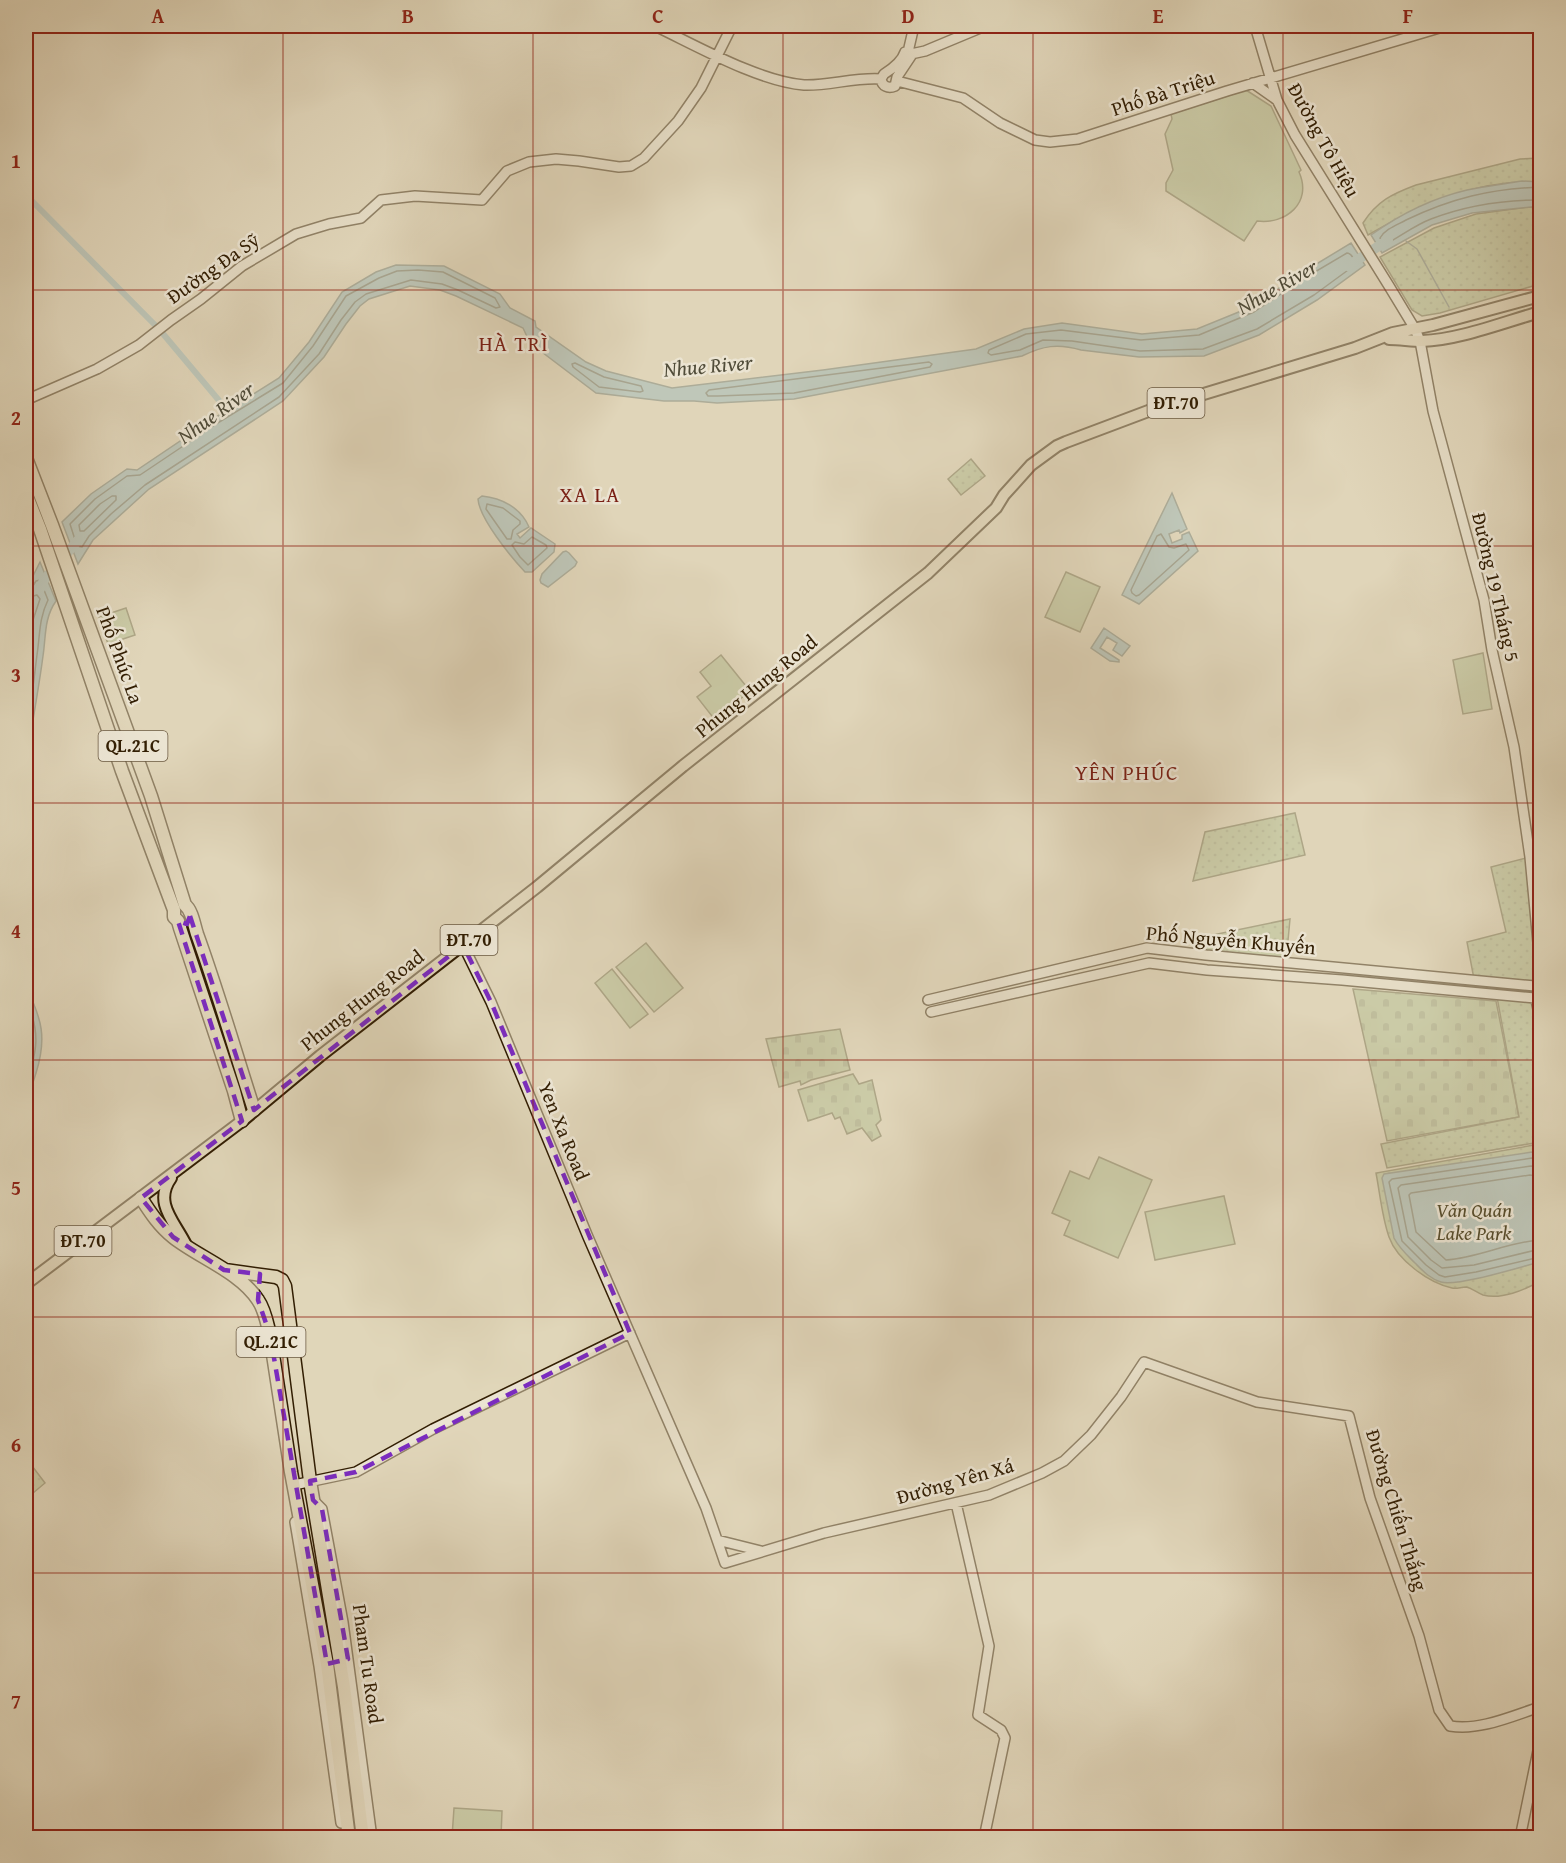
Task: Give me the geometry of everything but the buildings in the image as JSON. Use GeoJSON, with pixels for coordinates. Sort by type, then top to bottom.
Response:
{"type":"FeatureCollection","features":[{"type":"Feature","properties":{"kind":"highway","name":"QL.21C"},"geometry":{"type":"LineString","coordinates":[[26,458],[46,527]]}},
{"type":"Feature","properties":{"kind":"highway","name":"QL.21C"},"geometry":{"type":"LineString","coordinates":[[26,494],[46,527]]}},
{"type":"Feature","properties":{"kind":"highway","name":"Phố Phúc La"},"geometry":{"type":"LineString","coordinates":[[46,527],[75,589],[151,796],[242,1121]]}},
{"type":"Feature","properties":{"kind":"highway","name":"Phố Phúc La"},"geometry":{"type":"LineString","coordinates":[[46,527],[66,608],[122,771],[219,996],[254,1110]]}},
{"type":"Feature","properties":{"kind":"highway","name":"Pham Tu Road"},"geometry":{"type":"LineString","coordinates":[[141,1198],[154,1219],[173,1237],[224,1270],[251,1291],[265,1315],[349,1838]]}},
{"type":"Feature","properties":{"kind":"highway","name":"Pham Tu Road"},"geometry":{"type":"LineString","coordinates":[[224,1270],[276,1276],[285,1286],[310,1481],[344,1660],[348,1715],[363,1838]]}},
{"type":"Feature","properties":{"kind":"highway"},"geometry":{"type":"LineString","coordinates":[[258,1300],[261,1284],[270,1281],[284,1283]]}},
{"type":"Feature","properties":{"kind":"highway"},"geometry":{"type":"LineString","coordinates":[[323,1665],[344,1660]]}},
{"type":"Feature","properties":{"kind":"main road","name":"Phung Hung Road"},"geometry":{"type":"LineString","coordinates":[[175,1172],[242,1121],[329,1048],[537,887],[683,766],[928,573],[996,507],[1031,465],[1056,446],[1151,410],[1255,380],[1381,339],[1393,333],[1474,315],[1538,297]]}},
{"type":"Feature","properties":{"kind":"main road"},"geometry":{"type":"LineString","coordinates":[[1538,297],[1540,312]]}},
{"type":"Feature","properties":{"kind":"main road","name":"Phung Hung Road"},"geometry":{"type":"LineString","coordinates":[[1381,339],[1420,341],[1479,330],[1540,312]]}},
{"type":"Feature","properties":{"kind":"main road"},"geometry":{"type":"LineString","coordinates":[[1474,315],[1479,330]]}},
{"type":"Feature","properties":{"kind":"main road"},"geometry":{"type":"LineString","coordinates":[[175,1172],[165,1186],[163,1197],[167,1212],[186,1245]]}},
{"type":"Feature","properties":{"kind":"main road","name":"ĐT.70"},"geometry":{"type":"LineString","coordinates":[[26,1284],[175,1172]]}},
{"type":"Feature","properties":{"kind":"street"},"geometry":{"type":"LineString","coordinates":[[655,26],[761,75],[782,82],[805,85],[863,78],[881,79]]}},
{"type":"Feature","properties":{"kind":"street","name":"Đường Đa Sỹ"},"geometry":{"type":"LineString","coordinates":[[26,400],[98,369],[139,345],[242,266],[296,234],[329,224],[361,218],[381,200],[415,196],[482,200],[507,171],[529,162],[556,159],[579,160],[619,167],[631,166],[644,158],[678,121],[701,88],[732,26]]}},
{"type":"Feature","properties":{"kind":"street"},"geometry":{"type":"LineString","coordinates":[[881,79],[882,83],[888,87],[895,86],[895,77],[908,55],[914,26]]}},
{"type":"Feature","properties":{"kind":"street"},"geometry":{"type":"LineString","coordinates":[[908,55],[925,51],[985,26]]}},
{"type":"Feature","properties":{"kind":"street","name":"Đường Tô Hiệu"},"geometry":{"type":"LineString","coordinates":[[1255,26],[1277,100],[1295,135],[1415,329]]}},
{"type":"Feature","properties":{"kind":"street","name":"Phố Bà Triệu"},"geometry":{"type":"LineString","coordinates":[[895,77],[963,98],[1009,128],[1035,140],[1050,142],[1078,139],[1253,83],[1446,26]]}},
{"type":"Feature","properties":{"kind":"street"},"geometry":{"type":"LineString","coordinates":[[881,79],[884,74],[895,77]]}},
{"type":"Feature","properties":{"kind":"street"},"geometry":{"type":"LineString","coordinates":[[1253,83],[1277,100]]}},
{"type":"Feature","properties":{"kind":"street","name":"Đường 19 Tháng 5"},"geometry":{"type":"LineString","coordinates":[[1415,329],[1420,341],[1433,411],[1484,600],[1492,650],[1514,747],[1530,850],[1540,964],[1538,984],[1533,990],[1537,1000]]}},
{"type":"Feature","properties":{"kind":"street","name":"Yen Xa Road"},"geometry":{"type":"LineString","coordinates":[[463,945],[492,1002],[630,1333]]}},
{"type":"Feature","properties":{"kind":"street","name":"Phố Nguyễn Khuyến"},"geometry":{"type":"LineString","coordinates":[[928,1000],[1147,948],[1538,984]]}},
{"type":"Feature","properties":{"kind":"street","name":"Phố Nguyễn Khuyến"},"geometry":{"type":"LineString","coordinates":[[931,1012],[1149,963],[1537,1000]]}},
{"type":"Feature","properties":{"kind":"street"},"geometry":{"type":"LineString","coordinates":[[1537,1000],[1540,1018]]}},
{"type":"Feature","properties":{"kind":"street"},"geometry":{"type":"LineString","coordinates":[[294,1485],[356,1472],[433,1429],[630,1333]]}},
{"type":"Feature","properties":{"kind":"street","name":"Đường Yên Xá"},"geometry":{"type":"LineString","coordinates":[[630,1333],[706,1508],[725,1563],[824,1533],[989,1495],[1042,1473],[1064,1461],[1091,1435],[1144,1362]]}},
{"type":"Feature","properties":{"kind":"street","name":"Đường Chiến Thắng"},"geometry":{"type":"LineString","coordinates":[[1144,1362],[1257,1402],[1349,1416],[1370,1498],[1419,1636],[1439,1710],[1450,1726],[1458,1728],[1476,1726],[1540,1707]]}},
{"type":"Feature","properties":{"kind":"street"},"geometry":{"type":"LineString","coordinates":[[956,1503],[989,1646],[978,1715],[1002,1730],[1005,1738],[984,1838]]}},
{"type":"Feature","properties":{"kind":"street"},"geometry":{"type":"LineString","coordinates":[[717,1540],[763,1552]]}},
{"type":"Feature","properties":{"kind":"street","name":"Pham Tu Road"},"geometry":{"type":"LineString","coordinates":[[344,1660],[372,1838]]}},
{"type":"Feature","properties":{"kind":"street","name":"Pham Tu Road"},"geometry":{"type":"LineString","coordinates":[[323,1665],[343,1838]]}},
{"type":"Feature","properties":{"kind":"street"},"geometry":{"type":"LineString","coordinates":[[1520,1838],[1540,1741]]}},
{"type":"Feature","properties":{"kind":"highlighted area"},"geometry":{"type":"Polygon","coordinates":[[[190,916],[254,1110],[463,945],[491,1002],[630,1333],[356,1472],[310,1481],[313,1500],[322,1509],[348,1659],[327,1664],[270,1335],[258,1300],[260,1274],[224,1270],[173,1237],[141,1198],[242,1121],[178,921],[187,924],[190,916]]]}},
{"type":"Feature","properties":{"kind":"green space"},"geometry":{"type":"Polygon","coordinates":[[[1246,90],[1271,106],[1301,170],[1299,172],[1302,193],[1294,210],[1277,219],[1257,221],[1244,241],[1166,191],[1166,183],[1173,170],[1165,134],[1172,119],[1171,114],[1246,90]]]}},
{"type":"Feature","properties":{"kind":"green space"},"geometry":{"type":"Polygon","coordinates":[[[1540,158],[1540,182],[1489,186],[1453,195],[1401,217],[1368,235],[1363,223],[1386,199],[1416,185],[1520,159],[1540,158]]]}},
{"type":"Feature","properties":{"kind":"green space"},"geometry":{"type":"Polygon","coordinates":[[[1527,207],[1540,208],[1540,284],[1440,313],[1422,316],[1412,310],[1380,257],[1434,228],[1476,214],[1527,207]]]}},
{"type":"Feature","properties":{"kind":"green space"},"geometry":{"type":"Polygon","coordinates":[[[971,459],[985,476],[961,495],[948,479],[971,459]]]}},
{"type":"Feature","properties":{"kind":"green space"},"geometry":{"type":"Polygon","coordinates":[[[1066,572],[1100,587],[1080,632],[1045,617],[1066,572]]]}},
{"type":"Feature","properties":{"kind":"green space"},"geometry":{"type":"Polygon","coordinates":[[[126,608],[135,635],[108,644],[99,617],[126,608]]]}},
{"type":"Feature","properties":{"kind":"green space"},"geometry":{"type":"Polygon","coordinates":[[[1483,653],[1492,709],[1463,714],[1453,660],[1483,653]]]}},
{"type":"Feature","properties":{"kind":"green space"},"geometry":{"type":"Polygon","coordinates":[[[721,655],[750,691],[715,720],[697,697],[711,686],[700,672],[721,655]]]}},
{"type":"Feature","properties":{"kind":"green space"},"geometry":{"type":"Polygon","coordinates":[[[1295,813],[1305,855],[1193,881],[1205,832],[1295,813]]]}},
{"type":"Feature","properties":{"kind":"green space"},"geometry":{"type":"Polygon","coordinates":[[[1530,857],[1537,981],[1474,979],[1467,942],[1506,932],[1491,867],[1530,857]]]}},
{"type":"Feature","properties":{"kind":"green space"},"geometry":{"type":"Polygon","coordinates":[[[1290,919],[1286,962],[1207,954],[1198,938],[1290,919]]]}},
{"type":"Feature","properties":{"kind":"green space"},"geometry":{"type":"Polygon","coordinates":[[[646,943],[683,988],[654,1012],[616,967],[646,943]]]}},
{"type":"Feature","properties":{"kind":"green space"},"geometry":{"type":"Polygon","coordinates":[[[612,969],[648,1014],[630,1028],[595,983],[612,969]]]}},
{"type":"Feature","properties":{"kind":"green space"},"geometry":{"type":"Polygon","coordinates":[[[1353,989],[1496,1001],[1519,1117],[1387,1141],[1353,989]]]}},
{"type":"Feature","properties":{"kind":"green space"},"geometry":{"type":"Polygon","coordinates":[[[1497,997],[1534,1000],[1540,1025],[1540,1142],[1387,1168],[1381,1144],[1519,1117],[1497,997]]]}},
{"type":"Feature","properties":{"kind":"green space"},"geometry":{"type":"Polygon","coordinates":[[[840,1029],[850,1070],[811,1080],[801,1085],[800,1081],[779,1087],[766,1039],[840,1029]]]}},
{"type":"Feature","properties":{"kind":"green space"},"geometry":{"type":"Polygon","coordinates":[[[853,1074],[859,1084],[872,1080],[881,1120],[876,1125],[881,1136],[872,1141],[862,1128],[847,1134],[840,1117],[835,1119],[832,1113],[808,1121],[798,1090],[853,1074]]]}},
{"type":"Feature","properties":{"kind":"green space","name":"Văn Quán Lake Park"},"geometry":{"type":"Polygon","coordinates":[[[1540,1144],[1540,1281],[1520,1291],[1497,1296],[1483,1295],[1466,1287],[1452,1288],[1424,1276],[1406,1262],[1393,1246],[1383,1213],[1376,1173],[1540,1144]]]}},
{"type":"Feature","properties":{"kind":"green space"},"geometry":{"type":"Polygon","coordinates":[[[1099,1157],[1152,1180],[1118,1258],[1064,1235],[1070,1221],[1052,1213],[1070,1171],[1089,1179],[1099,1157]]]}},
{"type":"Feature","properties":{"kind":"green space"},"geometry":{"type":"Polygon","coordinates":[[[1224,1196],[1235,1244],[1155,1260],[1145,1212],[1224,1196]]]}},
{"type":"Feature","properties":{"kind":"green space"},"geometry":{"type":"Polygon","coordinates":[[[26,1458],[45,1483],[26,1499],[26,1458]]]}},
{"type":"Feature","properties":{"kind":"green space"},"geometry":{"type":"Polygon","coordinates":[[[454,1808],[502,1811],[501,1837],[452,1837],[454,1808]]]}},
{"type":"Feature","properties":{"kind":"water"},"geometry":{"type":"Polygon","coordinates":[[[1522,181],[1540,182],[1540,206],[1472,213],[1432,225],[1382,253],[1371,235],[1405,214],[1454,193],[1522,181]]]}},
{"type":"Feature","properties":{"kind":"water"},"geometry":{"type":"Polygon","coordinates":[[[1351,243],[1365,265],[1317,300],[1259,335],[1204,356],[1139,357],[1050,347],[1022,356],[794,399],[717,403],[664,401],[596,393],[530,343],[523,328],[440,290],[410,286],[369,299],[360,306],[324,357],[283,401],[149,489],[93,540],[78,564],[62,522],[91,494],[127,469],[137,470],[279,378],[309,342],[342,292],[376,272],[396,265],[444,266],[500,294],[510,308],[535,321],[536,327],[586,362],[606,371],[672,388],[976,349],[1024,329],[1062,323],[1142,334],[1197,329],[1251,307],[1351,243]]]}},
{"type":"Feature","properties":{"kind":"water"},"geometry":{"type":"Polygon","coordinates":[[[1172,493],[1187,529],[1180,533],[1179,530],[1169,534],[1172,543],[1182,539],[1182,535],[1189,532],[1198,551],[1139,604],[1122,595],[1172,493]]]}},
{"type":"Feature","properties":{"kind":"water"},"geometry":{"type":"Polygon","coordinates":[[[482,496],[497,499],[516,509],[529,527],[517,534],[520,538],[531,528],[555,544],[554,552],[532,572],[525,572],[504,547],[484,516],[478,499],[482,496]]]}},
{"type":"Feature","properties":{"kind":"water"},"geometry":{"type":"Polygon","coordinates":[[[566,551],[577,562],[575,566],[548,587],[541,583],[542,574],[566,551]]]}},
{"type":"Feature","properties":{"kind":"water"},"geometry":{"type":"Polygon","coordinates":[[[40,562],[56,601],[47,621],[32,726],[26,732],[26,590],[40,562]]]}},
{"type":"Feature","properties":{"kind":"water"},"geometry":{"type":"Polygon","coordinates":[[[1104,628],[1130,646],[1122,656],[1113,650],[1117,643],[1107,637],[1100,648],[1119,662],[1110,661],[1091,648],[1104,628]]]}},
{"type":"Feature","properties":{"kind":"water"},"geometry":{"type":"Polygon","coordinates":[[[26,987],[36,1009],[42,1039],[39,1061],[26,1099],[26,987]]]}},
{"type":"Feature","properties":{"kind":"water","name":"Văn Quán Lake Park"},"geometry":{"type":"Polygon","coordinates":[[[1532,1152],[1540,1156],[1540,1262],[1449,1283],[1433,1279],[1426,1274],[1398,1245],[1394,1238],[1382,1178],[1384,1174],[1532,1152]]]}},
{"type":"Feature","properties":{"kind":"waterway"},"geometry":{"type":"LineString","coordinates":[[26,195],[159,329],[227,410]]}},
{"type":"Feature","properties":{"kind":"waterway","name":"Nhue River"},"geometry":{"type":"LineString","coordinates":[[1348,266],[1388,240]]}},
{"type":"Feature","properties":{"kind":"waterway"},"geometry":{"type":"LineString","coordinates":[[1406,241],[1417,249],[1449,307]]}},
{"type":"Feature","properties":{"kind":"waterway","name":"Nhue River"},"geometry":{"type":"LineString","coordinates":[[40,589],[44,580],[80,538]]}},
{"type":"Feature","properties":{"kind":"district","name":"HÀ TRÌ"},"geometry":{"type":"Point","coordinates":[514,344]}},
{"type":"Feature","properties":{"kind":"district","name":"XA LA"},"geometry":{"type":"Point","coordinates":[590,495]}},
{"type":"Feature","properties":{"kind":"district","name":"YÊN PHÚC"},"geometry":{"type":"Point","coordinates":[1127,773]}}]}
